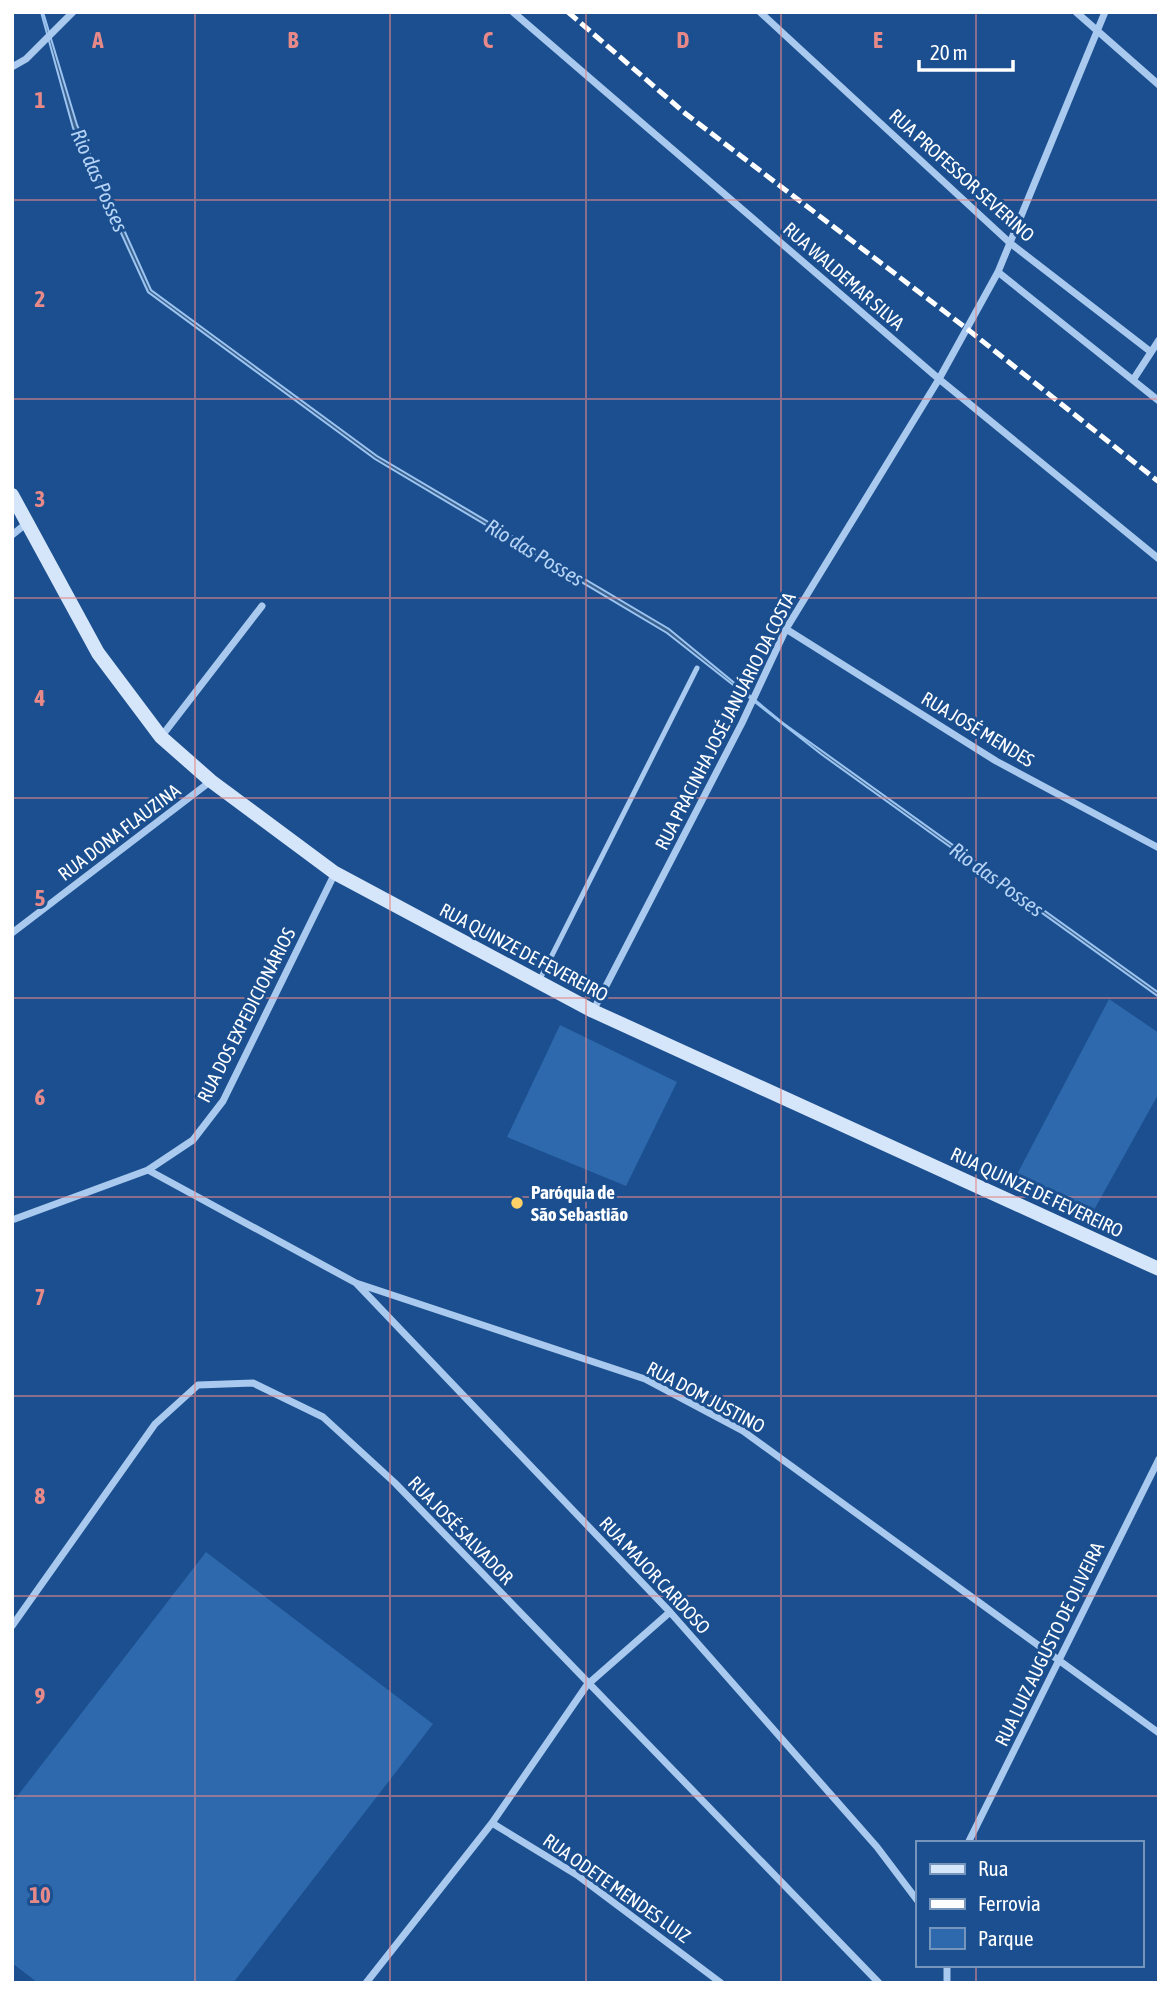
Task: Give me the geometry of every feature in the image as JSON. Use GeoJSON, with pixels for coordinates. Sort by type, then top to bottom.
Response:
{"type":"FeatureCollection","features":[{"type":"Feature","properties":{"kind":"main road","name":"RUA QUINZE DE FEVEREIRO"},"geometry":{"type":"LineString","coordinates":[[12,495],[98,653],[161,737],[211,781],[335,873],[593,1011],[1159,1269]]}},
{"type":"Feature","properties":{"kind":"street","name":"RUA WALDEMAR SILVA"},"geometry":{"type":"LineString","coordinates":[[513,12],[939,379],[1159,559]]}},
{"type":"Feature","properties":{"kind":"street","name":"RUA PROFESSOR SEVERINO"},"geometry":{"type":"LineString","coordinates":[[760,12],[1010,243],[1150,352]]}},
{"type":"Feature","properties":{"kind":"street"},"geometry":{"type":"LineString","coordinates":[[1076,12],[1159,85]]}},
{"type":"Feature","properties":{"kind":"street","name":"RUA PRACINHA JOSÉ JANUÁRIO DA COSTA"},"geometry":{"type":"LineString","coordinates":[[593,1011],[742,723],[786,629],[939,379],[998,272],[1105,12]]}},
{"type":"Feature","properties":{"kind":"street"},"geometry":{"type":"LineString","coordinates":[[12,67],[26,59],[73,13]]}},
{"type":"Feature","properties":{"kind":"street"},"geometry":{"type":"LineString","coordinates":[[998,272],[1159,401]]}},
{"type":"Feature","properties":{"kind":"street"},"geometry":{"type":"LineString","coordinates":[[1133,380],[1159,340]]}},
{"type":"Feature","properties":{"kind":"street"},"geometry":{"type":"LineString","coordinates":[[12,535],[27,523]]}},
{"type":"Feature","properties":{"kind":"street"},"geometry":{"type":"LineString","coordinates":[[161,737],[262,606]]}},
{"type":"Feature","properties":{"kind":"street","name":"RUA JOSÉ MENDES"},"geometry":{"type":"LineString","coordinates":[[786,629],[996,761],[1159,848]]}},
{"type":"Feature","properties":{"kind":"street","name":"RUA DONA FLAUZINA"},"geometry":{"type":"LineString","coordinates":[[12,933],[211,781]]}},
{"type":"Feature","properties":{"kind":"street","name":"RUA DOS EXPEDICIONÁRIOS"},"geometry":{"type":"LineString","coordinates":[[12,1220],[148,1170],[193,1140],[223,1101],[335,873]]}},
{"type":"Feature","properties":{"kind":"street","name":"RUA DOM JUSTINO"},"geometry":{"type":"LineString","coordinates":[[148,1170],[356,1283],[645,1379],[743,1431],[1159,1733]]}},
{"type":"Feature","properties":{"kind":"street","name":"RUA MAJOR CARDOSO"},"geometry":{"type":"LineString","coordinates":[[356,1283],[670,1612],[877,1847],[916,1899]]}},
{"type":"Feature","properties":{"kind":"street","name":"RUA JOSÉ SALVADOR"},"geometry":{"type":"LineString","coordinates":[[12,1626],[155,1424],[198,1385],[253,1383],[323,1417],[395,1483],[587,1685],[879,1983]]}},
{"type":"Feature","properties":{"kind":"street","name":"RUA LUIZ AUGUSTO DE OLIVEIRA"},"geometry":{"type":"LineString","coordinates":[[969,1841],[1159,1459]]}},
{"type":"Feature","properties":{"kind":"street"},"geometry":{"type":"LineString","coordinates":[[366,1983],[492,1823],[587,1685],[670,1612]]}},
{"type":"Feature","properties":{"kind":"street","name":"RUA ODETE MENDES LUIZ"},"geometry":{"type":"LineString","coordinates":[[492,1823],[577,1875],[721,1983]]}},
{"type":"Feature","properties":{"kind":"lane"},"geometry":{"type":"LineString","coordinates":[[538,982],[697,668]]}},
{"type":"Feature","properties":{"kind":"green space"},"geometry":{"type":"Polygon","coordinates":[[[1109,999],[1159,1033],[1159,1093],[1089,1219],[1012,1184],[1109,999]]]}},
{"type":"Feature","properties":{"kind":"green space"},"geometry":{"type":"Polygon","coordinates":[[[560,1025],[677,1082],[626,1186],[507,1137],[560,1025]]]}},
{"type":"Feature","properties":{"kind":"green space"},"geometry":{"type":"Polygon","coordinates":[[[206,1552],[433,1724],[233,1983],[38,1983],[12,1963],[12,1803],[206,1552]]]}},
{"type":"Feature","properties":{"kind":"water","name":"Rio das Posses"},"geometry":{"type":"Polygon","coordinates":[[[41,12],[77,125],[151,290],[377,456],[669,629],[783,723],[1159,993],[1159,997],[821,754],[667,633],[375,459],[148,292],[73,128],[41,12]]]}},
{"type":"Feature","properties":{"kind":"railway"},"geometry":{"type":"LineString","coordinates":[[568,12],[686,114],[966,328],[1159,482]]}},
{"type":"Feature","properties":{"kind":"place","name":"Paróquia de São Sebastião"},"geometry":{"type":"Point","coordinates":[517,1203]}}]}
